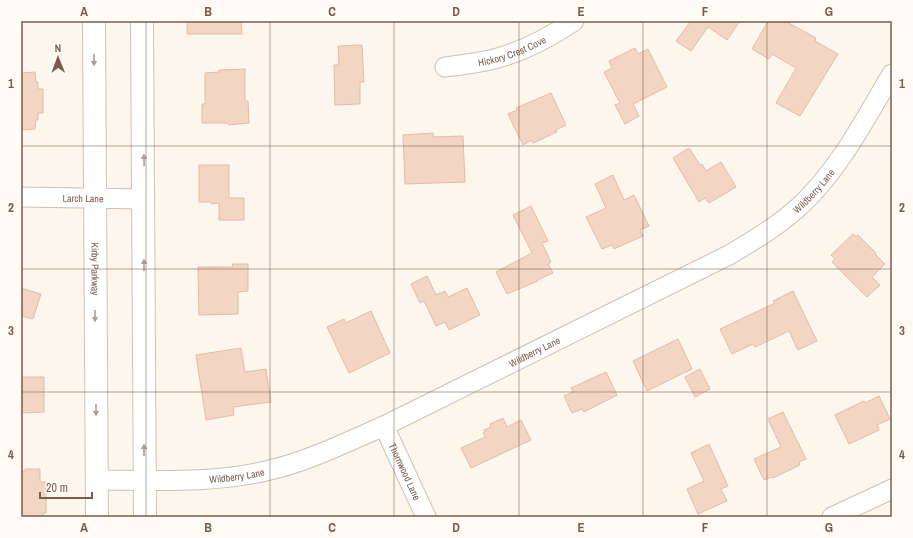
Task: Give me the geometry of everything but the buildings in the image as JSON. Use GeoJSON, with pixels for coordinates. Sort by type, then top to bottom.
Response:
{"type":"FeatureCollection","features":[{"type":"Feature","properties":{"kind":"main road","name":"Kirby Parkway"},"geometry":{"type":"LineString","coordinates":[[94,21],[97,517]]}},
{"type":"Feature","properties":{"kind":"main road"},"geometry":{"type":"LineString","coordinates":[[142,21],[145,517]]}},
{"type":"Feature","properties":{"kind":"street","name":"Hickory Crest Cove"},"geometry":{"type":"LineString","coordinates":[[445,67],[476,63],[509,54],[537,42],[574,21]]}},
{"type":"Feature","properties":{"kind":"street","name":"Wildberry Lane"},"geometry":{"type":"LineString","coordinates":[[96,480],[219,478],[271,470],[299,462],[384,426],[729,255],[774,226],[802,204],[832,170],[846,151],[892,74]]}},
{"type":"Feature","properties":{"kind":"street","name":"Larch Lane"},"geometry":{"type":"LineString","coordinates":[[21,197],[144,199]]}},
{"type":"Feature","properties":{"kind":"street","name":"Thornwood Lane"},"geometry":{"type":"LineString","coordinates":[[384,426],[426,517]]}},
{"type":"Feature","properties":{"kind":"street"},"geometry":{"type":"LineString","coordinates":[[832,517],[892,489]]}}]}
